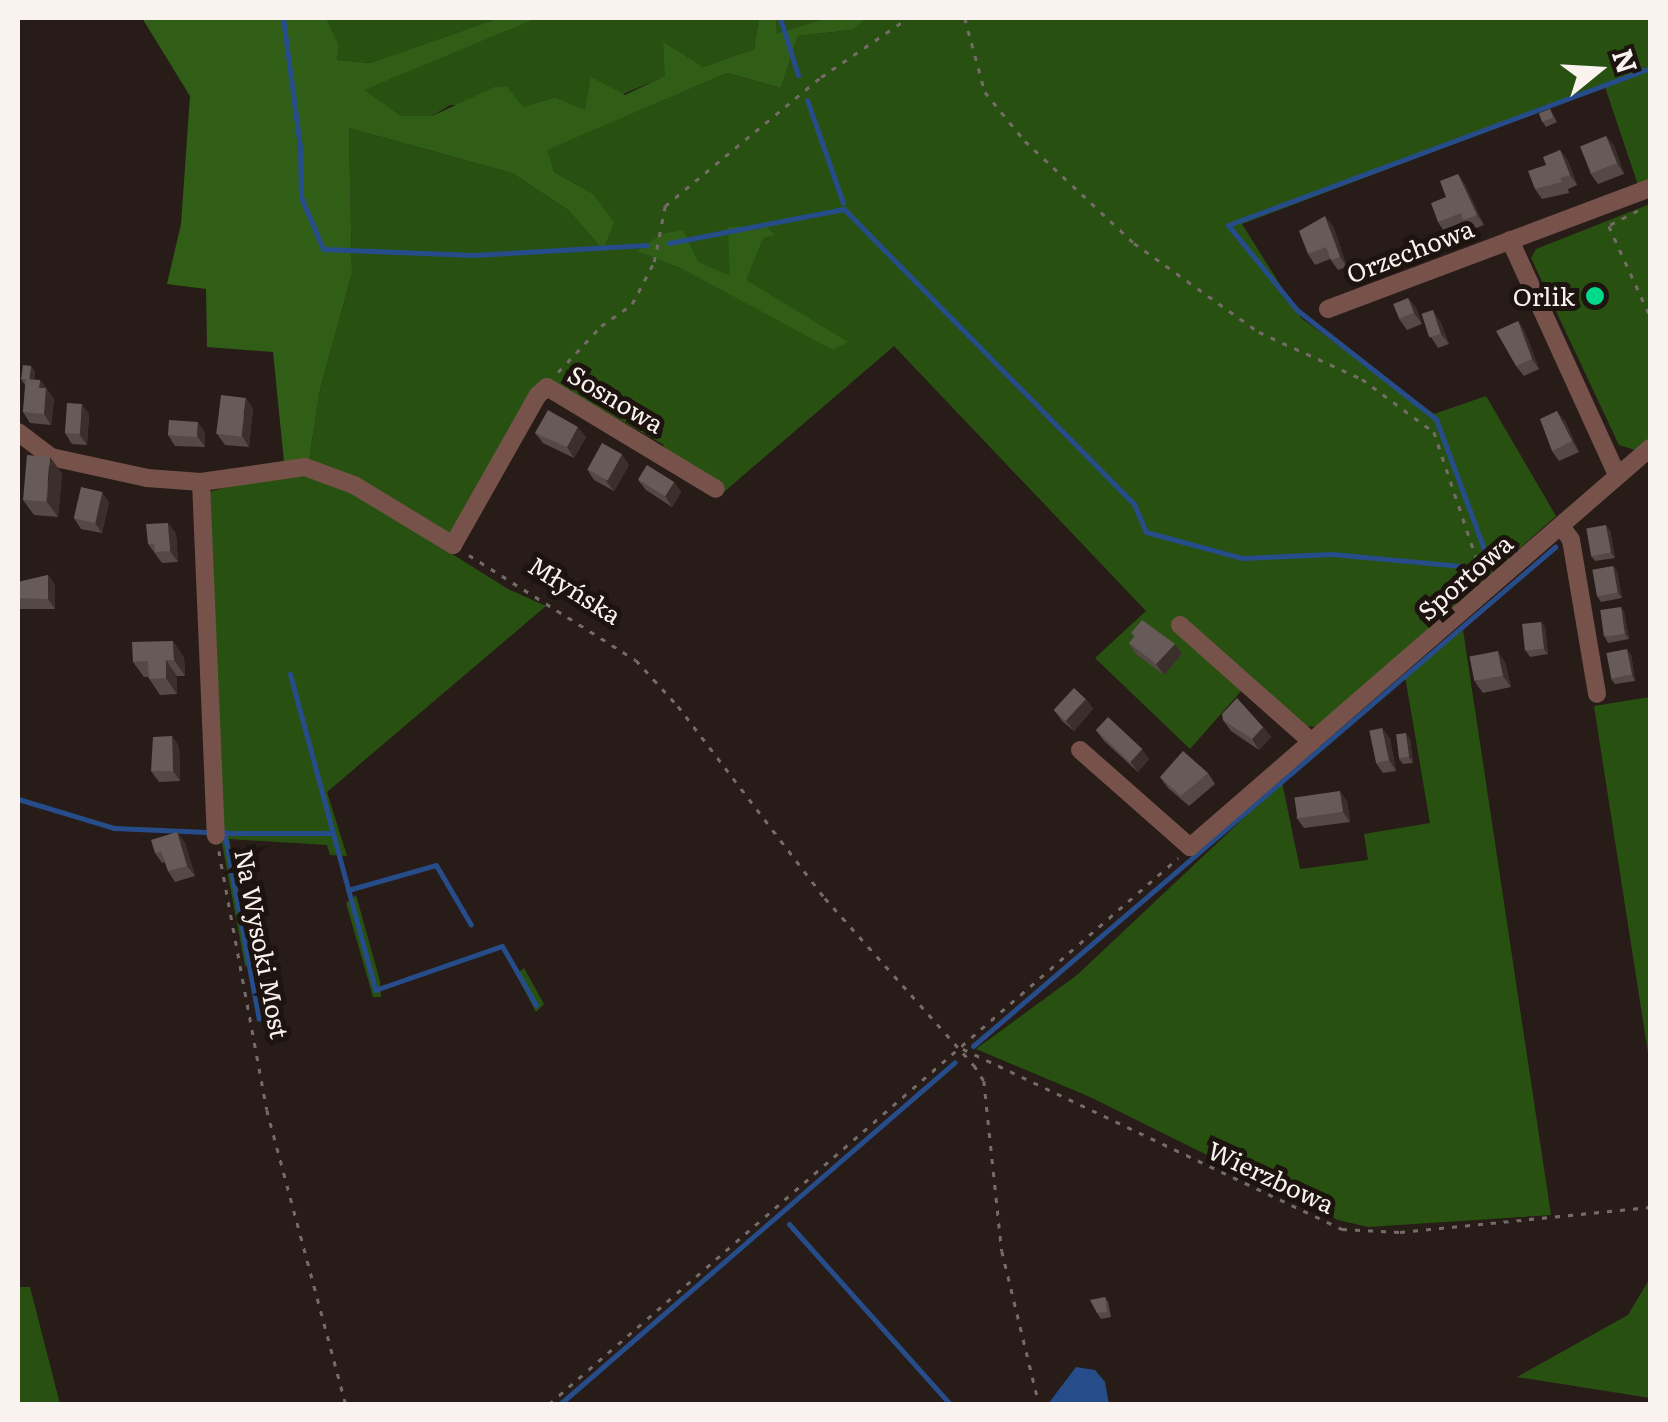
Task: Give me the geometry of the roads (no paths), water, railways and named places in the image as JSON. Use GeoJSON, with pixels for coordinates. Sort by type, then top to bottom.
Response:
{"type":"FeatureCollection","features":[{"type":"Feature","properties":{"kind":"street","name":"Orzechowa"},"geometry":{"type":"LineString","coordinates":[[1328,309],[1650,188]]}},
{"type":"Feature","properties":{"kind":"street","name":"Orzechowa"},"geometry":{"type":"LineString","coordinates":[[1510,240],[1617,475]]}},
{"type":"Feature","properties":{"kind":"street","name":"Sosnowa"},"geometry":{"type":"LineString","coordinates":[[201,482],[305,466],[354,485],[453,546],[542,389],[553,388],[716,489]]}},
{"type":"Feature","properties":{"kind":"street"},"geometry":{"type":"LineString","coordinates":[[18,432],[50,456],[86,466],[146,478],[201,482]]}},
{"type":"Feature","properties":{"kind":"street","name":"Sportowa"},"geometry":{"type":"LineString","coordinates":[[1080,750],[1190,847],[1650,448]]}},
{"type":"Feature","properties":{"kind":"street","name":"Na Wysoki Most"},"geometry":{"type":"LineString","coordinates":[[201,482],[216,836]]}},
{"type":"Feature","properties":{"kind":"street"},"geometry":{"type":"LineString","coordinates":[[1561,526],[1571,540],[1597,694]]}},
{"type":"Feature","properties":{"kind":"street"},"geometry":{"type":"LineString","coordinates":[[1180,625],[1312,742]]}},
{"type":"Feature","properties":{"kind":"water"},"geometry":{"type":"Polygon","coordinates":[[[1076,1367],[1095,1370],[1105,1382],[1109,1404],[1048,1404],[1076,1367]]]}},
{"type":"Feature","properties":{"kind":"waterway"},"geometry":{"type":"LineString","coordinates":[[283,18],[300,147],[301,197],[323,249],[474,255],[647,245]]}},
{"type":"Feature","properties":{"kind":"waterway"},"geometry":{"type":"LineString","coordinates":[[780,18],[798,75]]}},
{"type":"Feature","properties":{"kind":"waterway"},"geometry":{"type":"LineString","coordinates":[[1481,563],[1487,557],[1436,419],[1297,310],[1228,225],[1650,68]]}},
{"type":"Feature","properties":{"kind":"waterway"},"geometry":{"type":"LineString","coordinates":[[807,100],[843,203]]}},
{"type":"Feature","properties":{"kind":"waterway"},"geometry":{"type":"LineString","coordinates":[[669,243],[844,209],[1134,504],[1146,532],[1242,558],[1332,554],[1473,567]]}},
{"type":"Feature","properties":{"kind":"waterway"},"geometry":{"type":"LineString","coordinates":[[973,1046],[1555,547]]}},
{"type":"Feature","properties":{"kind":"waterway"},"geometry":{"type":"LineString","coordinates":[[290,674],[375,990],[502,946],[536,1005]]}},
{"type":"Feature","properties":{"kind":"waterway"},"geometry":{"type":"LineString","coordinates":[[18,799],[114,828],[207,832]]}},
{"type":"Feature","properties":{"kind":"waterway"},"geometry":{"type":"LineString","coordinates":[[224,831],[259,1019]]}},
{"type":"Feature","properties":{"kind":"waterway"},"geometry":{"type":"LineString","coordinates":[[224,833],[333,833]]}},
{"type":"Feature","properties":{"kind":"waterway"},"geometry":{"type":"LineString","coordinates":[[348,890],[436,865],[471,925]]}},
{"type":"Feature","properties":{"kind":"waterway"},"geometry":{"type":"LineString","coordinates":[[560,1404],[955,1062]]}},
{"type":"Feature","properties":{"kind":"waterway"},"geometry":{"type":"LineString","coordinates":[[789,1224],[950,1404]]}},
{"type":"Feature","properties":{"kind":"place","name":"Orlik"},"geometry":{"type":"Point","coordinates":[1595,296]}}]}
